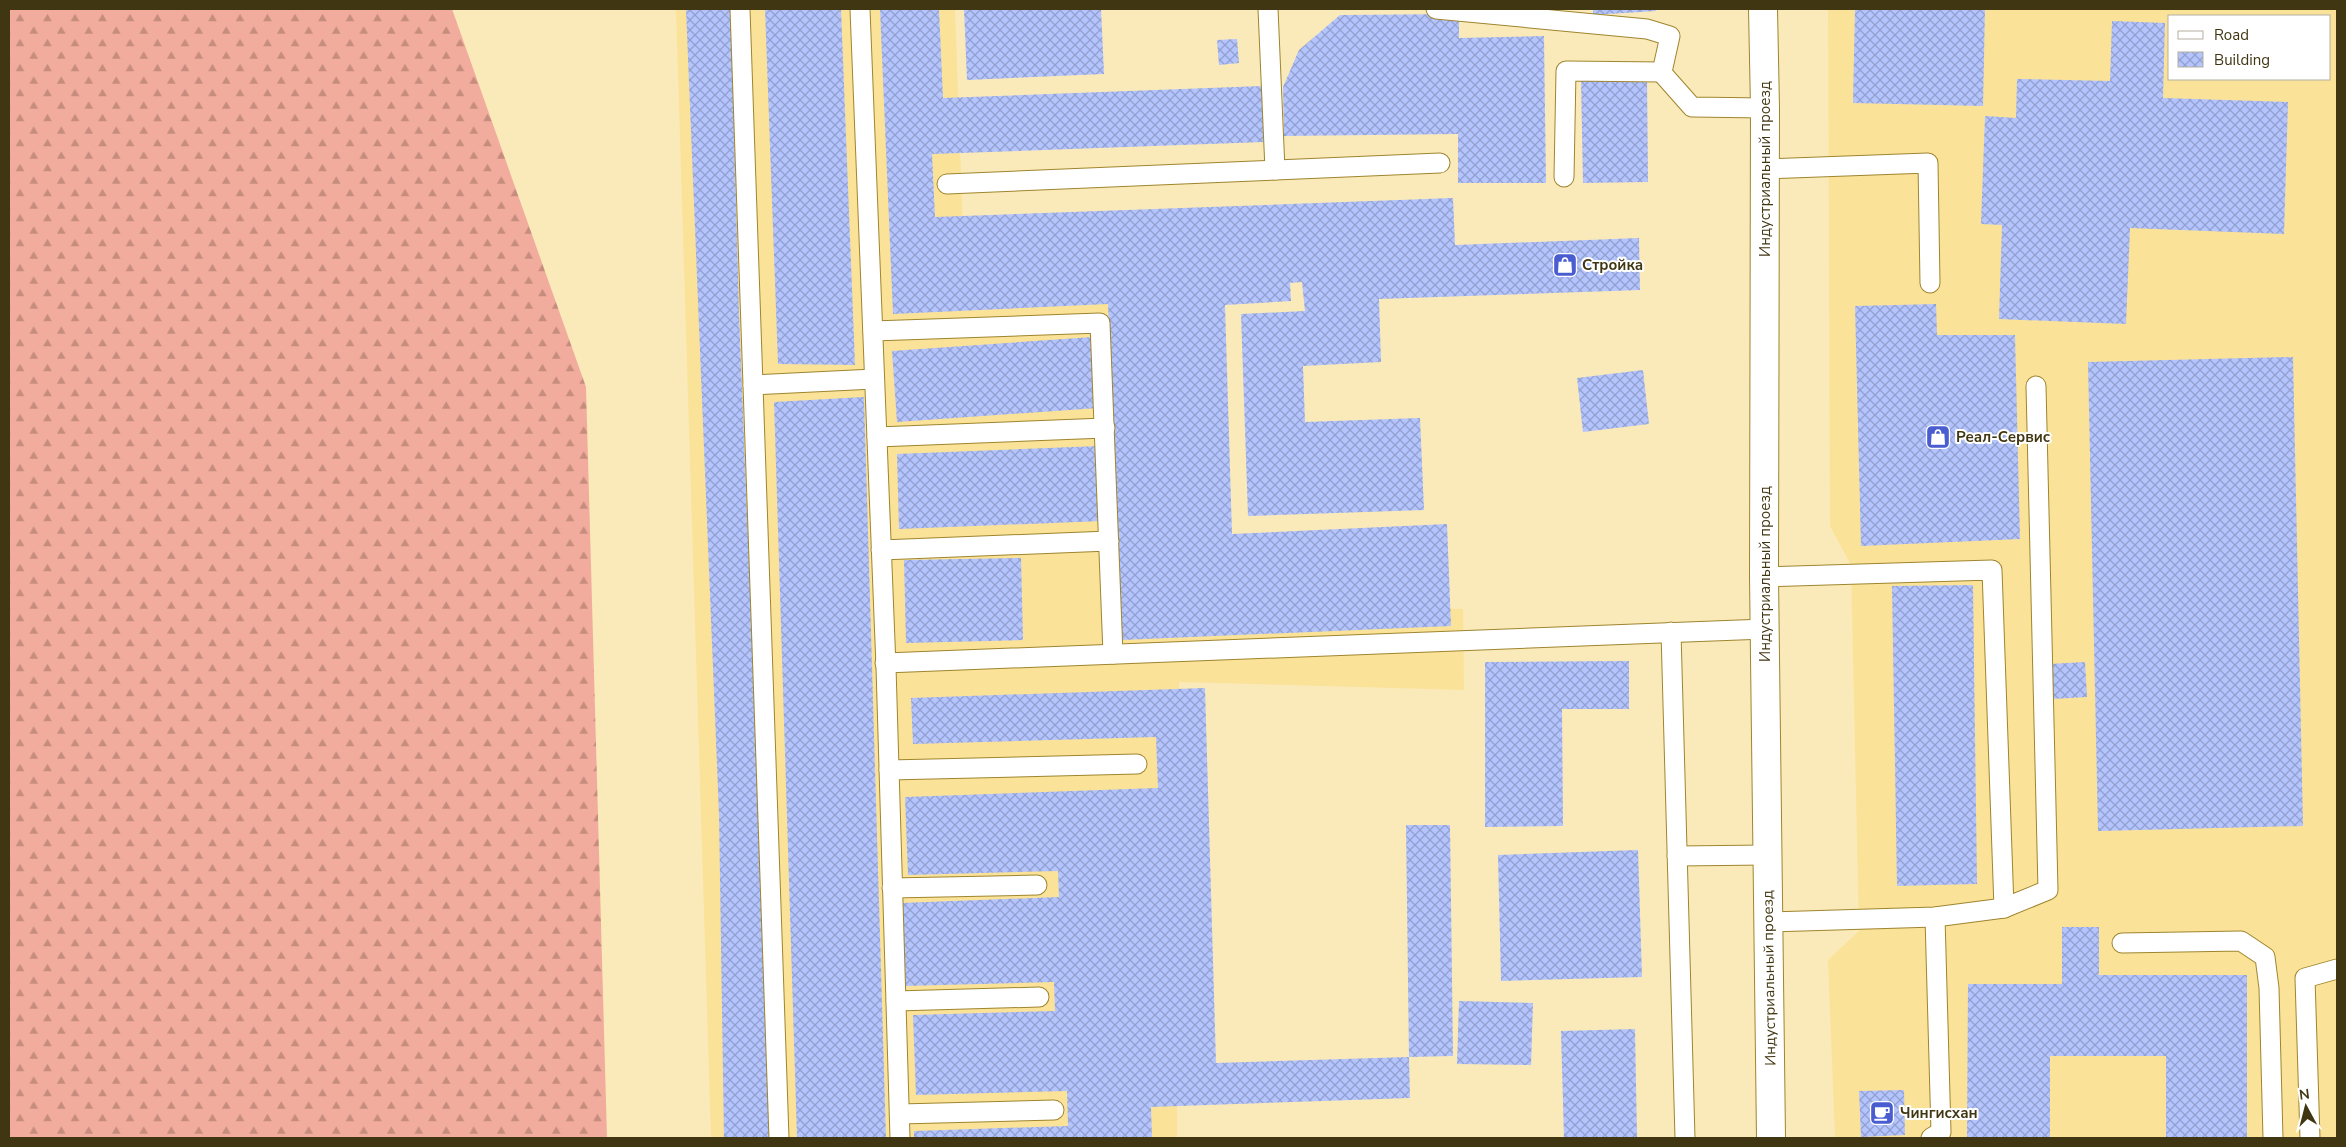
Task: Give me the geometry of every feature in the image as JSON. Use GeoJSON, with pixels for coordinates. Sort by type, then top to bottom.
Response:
{"type":"FeatureCollection","features":[{"type":"Feature","properties":{"kind":"street","name":"Индустриальный проезд"},"geometry":{"type":"LineString","coordinates":[[1763,9],[1765,108],[1764,629],[1771,1138]]}},
{"type":"Feature","properties":{"kind":"lane"},"geometry":{"type":"LineString","coordinates":[[740,9],[779,1138]]}},
{"type":"Feature","properties":{"kind":"lane"},"geometry":{"type":"LineString","coordinates":[[860,9],[889,770],[900,1138]]}},
{"type":"Feature","properties":{"kind":"lane"},"geometry":{"type":"LineString","coordinates":[[1268,9],[1275,170]]}},
{"type":"Feature","properties":{"kind":"lane"},"geometry":{"type":"LineString","coordinates":[[1436,9],[1647,29],[1670,36],[1661,72]]}},
{"type":"Feature","properties":{"kind":"lane"},"geometry":{"type":"LineString","coordinates":[[1564,177],[1566,71],[1661,72],[1692,107],[1765,108]]}},
{"type":"Feature","properties":{"kind":"lane"},"geometry":{"type":"LineString","coordinates":[[947,184],[1440,163]]}},
{"type":"Feature","properties":{"kind":"lane"},"geometry":{"type":"LineString","coordinates":[[1765,169],[1928,163],[1930,283]]}},
{"type":"Feature","properties":{"kind":"lane"},"geometry":{"type":"LineString","coordinates":[[873,331],[1100,323],[1114,654]]}},
{"type":"Feature","properties":{"kind":"lane"},"geometry":{"type":"LineString","coordinates":[[753,385],[874,379]]}},
{"type":"Feature","properties":{"kind":"lane"},"geometry":{"type":"LineString","coordinates":[[1768,922],[1936,917],[2004,908],[2048,890],[2036,386]]}},
{"type":"Feature","properties":{"kind":"lane"},"geometry":{"type":"LineString","coordinates":[[877,438],[1104,428]]}},
{"type":"Feature","properties":{"kind":"lane"},"geometry":{"type":"LineString","coordinates":[[881,550],[1109,541]]}},
{"type":"Feature","properties":{"kind":"lane"},"geometry":{"type":"LineString","coordinates":[[1764,577],[1992,570],[2004,908]]}},
{"type":"Feature","properties":{"kind":"lane"},"geometry":{"type":"LineString","coordinates":[[885,663],[1764,629]]}},
{"type":"Feature","properties":{"kind":"lane"},"geometry":{"type":"LineString","coordinates":[[1671,632],[1685,1138]]}},
{"type":"Feature","properties":{"kind":"lane"},"geometry":{"type":"LineString","coordinates":[[889,770],[1137,764]]}},
{"type":"Feature","properties":{"kind":"lane"},"geometry":{"type":"LineString","coordinates":[[1677,856],[1767,855]]}},
{"type":"Feature","properties":{"kind":"lane"},"geometry":{"type":"LineString","coordinates":[[892,888],[1037,885]]}},
{"type":"Feature","properties":{"kind":"lane"},"geometry":{"type":"LineString","coordinates":[[1931,1138],[1941,1132],[1936,917]]}},
{"type":"Feature","properties":{"kind":"lane"},"geometry":{"type":"LineString","coordinates":[[2122,943],[2241,941],[2265,957],[2269,988],[2273,1138]]}},
{"type":"Feature","properties":{"kind":"lane"},"geometry":{"type":"LineString","coordinates":[[2310,1138],[2305,978],[2337,969]]}},
{"type":"Feature","properties":{"kind":"lane"},"geometry":{"type":"LineString","coordinates":[[896,1001],[1039,997]]}},
{"type":"Feature","properties":{"kind":"lane"},"geometry":{"type":"LineString","coordinates":[[900,1114],[1054,1110]]}},
{"type":"Feature","properties":{"kind":"shaded area"},"geometry":{"type":"Polygon","coordinates":[[[676,9],[955,9],[963,233],[1207,230],[1207,605],[1463,609],[1464,690],[1179,682],[1177,1138],[711,1138],[676,9]]]}},
{"type":"Feature","properties":{"kind":"shaded area"},"geometry":{"type":"Polygon","coordinates":[[[1828,9],[2337,9],[2337,1138],[1835,1138],[1828,960],[1859,931],[1851,565],[1830,526],[1828,9]]]}},
{"type":"Feature","properties":{"kind":"green space"},"geometry":{"type":"Polygon","coordinates":[[[9,9],[452,9],[586,387],[607,1138],[9,1138],[9,9]]]}},
{"type":"Feature","properties":{"kind":"building"},"geometry":{"type":"Polygon","coordinates":[[[686,9],[731,9],[739,313],[772,1138],[724,1138],[719,814],[686,9]]]}},
{"type":"Feature","properties":{"kind":"building"},"geometry":{"type":"Polygon","coordinates":[[[765,9],[841,9],[855,365],[778,364],[765,9]]]}},
{"type":"Feature","properties":{"kind":"building"},"geometry":{"type":"Polygon","coordinates":[[[880,9],[939,9],[943,98],[1262,86],[1264,142],[932,154],[935,217],[1453,198],[1455,245],[1639,238],[1640,290],[1379,299],[1381,362],[1303,366],[1305,422],[1420,418],[1424,510],[1248,516],[1241,314],[1305,311],[1302,282],[1290,283],[1291,301],[1225,305],[1232,534],[1447,524],[1451,626],[1122,640],[1108,304],[893,314],[880,9]]]}},
{"type":"Feature","properties":{"kind":"building"},"geometry":{"type":"Polygon","coordinates":[[[964,9],[1101,9],[1104,74],[967,80],[964,9]]]}},
{"type":"Feature","properties":{"kind":"building"},"geometry":{"type":"Polygon","coordinates":[[[1593,9],[1655,9],[1656,11],[1593,15],[1593,9]]]}},
{"type":"Feature","properties":{"kind":"building"},"geometry":{"type":"Polygon","coordinates":[[[1855,9],[1985,9],[1983,106],[1853,103],[1855,9]]]}},
{"type":"Feature","properties":{"kind":"building"},"geometry":{"type":"Polygon","coordinates":[[[1459,14],[1459,38],[1544,36],[1546,183],[1458,183],[1458,134],[1284,136],[1283,87],[1299,50],[1340,15],[1459,14]]]}},
{"type":"Feature","properties":{"kind":"building"},"geometry":{"type":"Polygon","coordinates":[[[2112,21],[2165,23],[2163,98],[2288,102],[2284,234],[2130,228],[2126,324],[1999,319],[2002,225],[1981,224],[1985,116],[2016,118],[2017,79],[2110,81],[2112,21]]]}},
{"type":"Feature","properties":{"kind":"building"},"geometry":{"type":"Polygon","coordinates":[[[1237,39],[1239,63],[1219,65],[1217,40],[1237,39]]]}},
{"type":"Feature","properties":{"kind":"building"},"geometry":{"type":"Polygon","coordinates":[[[1647,78],[1648,182],[1583,183],[1581,79],[1647,78]]]}},
{"type":"Feature","properties":{"kind":"building","name":"Реал-Сервис"},"geometry":{"type":"Polygon","coordinates":[[[1936,304],[1937,335],[2015,335],[2020,539],[1861,546],[1855,306],[1936,304]]]}},
{"type":"Feature","properties":{"kind":"building"},"geometry":{"type":"Polygon","coordinates":[[[1093,337],[1098,408],[897,422],[892,351],[1093,337]]]}},
{"type":"Feature","properties":{"kind":"building"},"geometry":{"type":"Polygon","coordinates":[[[2293,357],[2303,826],[2098,831],[2088,362],[2293,357]]]}},
{"type":"Feature","properties":{"kind":"building"},"geometry":{"type":"Polygon","coordinates":[[[1643,370],[1649,424],[1583,432],[1577,378],[1643,370]]]}},
{"type":"Feature","properties":{"kind":"building"},"geometry":{"type":"Polygon","coordinates":[[[864,397],[886,1138],[797,1138],[774,402],[864,397]]]}},
{"type":"Feature","properties":{"kind":"building"},"geometry":{"type":"Polygon","coordinates":[[[1099,446],[1102,521],[899,529],[897,454],[1099,446]]]}},
{"type":"Feature","properties":{"kind":"building"},"geometry":{"type":"Polygon","coordinates":[[[1021,558],[1023,640],[906,643],[904,560],[1021,558]]]}},
{"type":"Feature","properties":{"kind":"building"},"geometry":{"type":"Polygon","coordinates":[[[1973,585],[1977,884],[1897,886],[1892,586],[1973,585]]]}},
{"type":"Feature","properties":{"kind":"building"},"geometry":{"type":"Polygon","coordinates":[[[1629,661],[1629,709],[1562,709],[1563,826],[1485,827],[1485,662],[1629,661]]]}},
{"type":"Feature","properties":{"kind":"building"},"geometry":{"type":"Polygon","coordinates":[[[2085,662],[2087,697],[2052,699],[2050,664],[2085,662]]]}},
{"type":"Feature","properties":{"kind":"building"},"geometry":{"type":"Polygon","coordinates":[[[1205,688],[1216,1063],[1409,1057],[1410,1098],[1151,1107],[1152,1138],[914,1138],[914,1131],[1068,1126],[1067,1091],[916,1095],[913,1015],[1055,1011],[1054,982],[904,986],[901,903],[1059,897],[1058,871],[908,875],[905,797],[1158,788],[1156,737],[913,744],[911,698],[1205,688]]]}},
{"type":"Feature","properties":{"kind":"building"},"geometry":{"type":"Polygon","coordinates":[[[1406,825],[1450,825],[1453,1056],[1409,1057],[1406,825]]]}},
{"type":"Feature","properties":{"kind":"building"},"geometry":{"type":"Polygon","coordinates":[[[1638,850],[1642,977],[1501,981],[1498,855],[1638,850]]]}},
{"type":"Feature","properties":{"kind":"building"},"geometry":{"type":"Polygon","coordinates":[[[2062,927],[2099,927],[2099,975],[2247,975],[2247,1138],[2166,1138],[2166,1056],[2050,1056],[2050,1138],[1967,1138],[1968,984],[2062,984],[2062,927]]]}},
{"type":"Feature","properties":{"kind":"building"},"geometry":{"type":"Polygon","coordinates":[[[1459,1001],[1533,1003],[1531,1065],[1457,1064],[1459,1001]]]}},
{"type":"Feature","properties":{"kind":"building"},"geometry":{"type":"Polygon","coordinates":[[[1635,1029],[1637,1138],[1564,1138],[1561,1031],[1635,1029]]]}},
{"type":"Feature","properties":{"kind":"building","name":"Чингисхан"},"geometry":{"type":"Polygon","coordinates":[[[1904,1090],[1905,1135],[1861,1137],[1859,1091],[1904,1090]]]}},
{"type":"Feature","properties":{"kind":"place","name":"Стройка"},"geometry":{"type":"Point","coordinates":[1565,265]}},
{"type":"Feature","properties":{"kind":"place","name":"Реал-Сервис"},"geometry":{"type":"Point","coordinates":[1938,437]}},
{"type":"Feature","properties":{"kind":"place","name":"Чингисхан"},"geometry":{"type":"Point","coordinates":[1882,1113]}}]}
